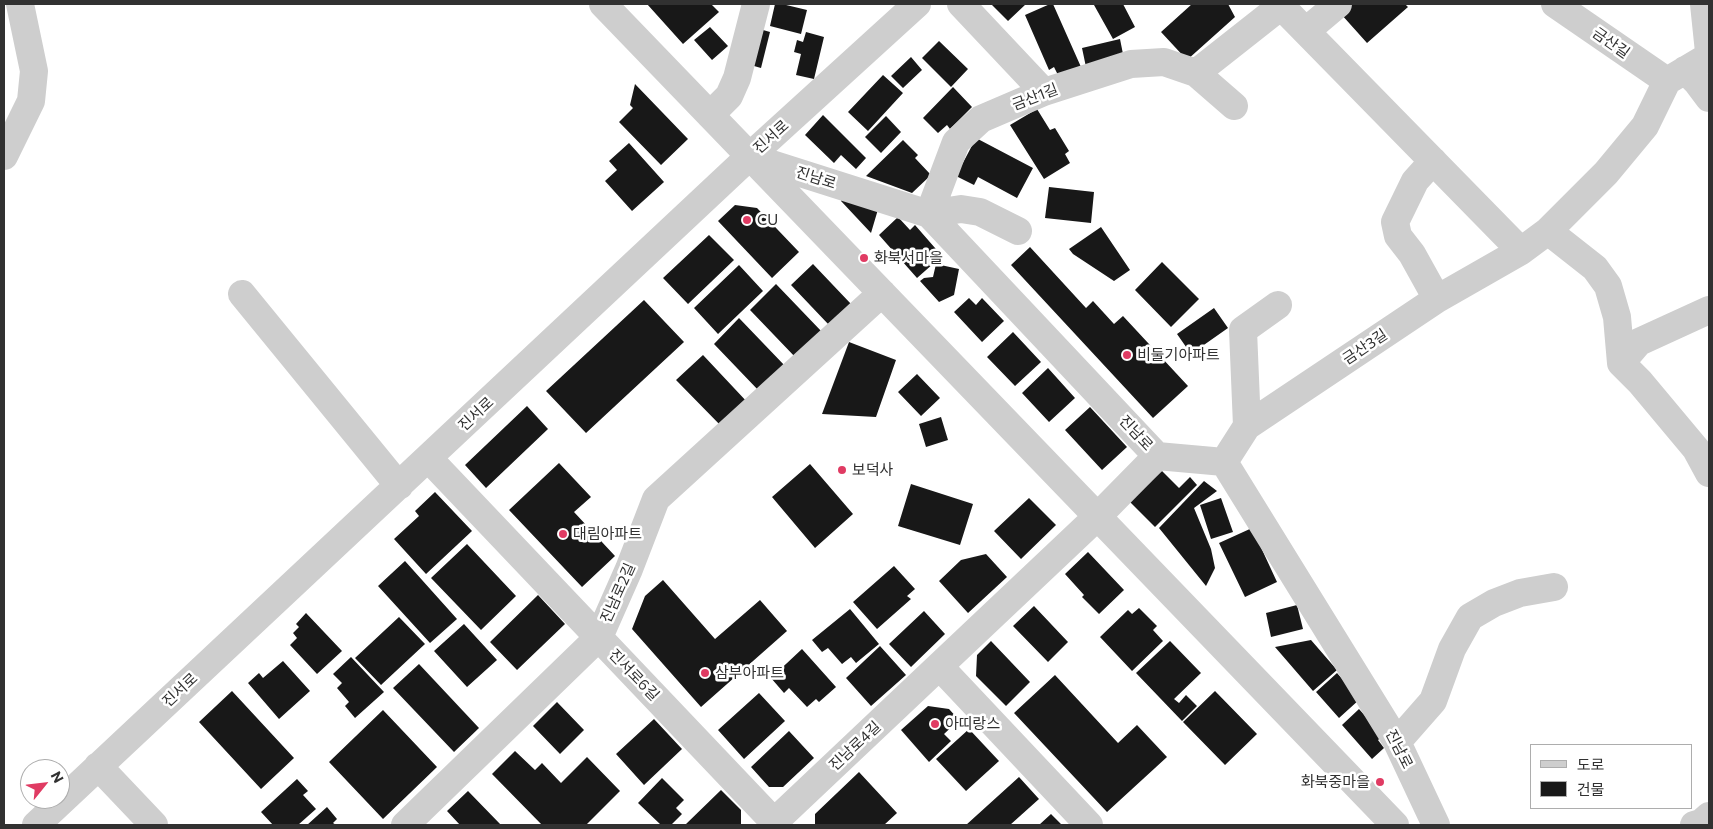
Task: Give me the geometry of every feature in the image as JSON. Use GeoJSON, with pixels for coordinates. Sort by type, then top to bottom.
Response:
{"type":"FeatureCollection","features":[{"type":"Feature","properties":{"kind":"street"},"geometry":{"type":"LineString","coordinates":[[4,156],[31,101],[34,71],[20,4]]}},
{"type":"Feature","properties":{"kind":"street","name":"진남로"},"geometry":{"type":"LineString","coordinates":[[603,4],[1394,825]]}},
{"type":"Feature","properties":{"kind":"street"},"geometry":{"type":"LineString","coordinates":[[710,115],[728,96],[737,78],[756,4]]}},
{"type":"Feature","properties":{"kind":"street","name":"진서로"},"geometry":{"type":"LineString","coordinates":[[36,825],[429,459],[750,156],[917,4]]}},
{"type":"Feature","properties":{"kind":"street"},"geometry":{"type":"LineString","coordinates":[[961,4],[1044,92]]}},
{"type":"Feature","properties":{"kind":"street"},"geometry":{"type":"LineString","coordinates":[[1306,31],[1338,4]]}},
{"type":"Feature","properties":{"kind":"street","name":"금산길"},"geometry":{"type":"LineString","coordinates":[[1555,4],[1676,75],[1697,82],[1709,98]]}},
{"type":"Feature","properties":{"kind":"street"},"geometry":{"type":"LineString","coordinates":[[1704,4],[1709,52]]}},
{"type":"Feature","properties":{"kind":"street"},"geometry":{"type":"LineString","coordinates":[[1196,74],[1280,5],[1521,250]]}},
{"type":"Feature","properties":{"kind":"street"},"geometry":{"type":"LineString","coordinates":[[1676,75],[1709,56]]}},
{"type":"Feature","properties":{"kind":"street","name":"금산1길"},"geometry":{"type":"LineString","coordinates":[[928,214],[956,142],[981,119],[1044,92],[1131,64],[1164,62],[1196,74],[1234,106]]}},
{"type":"Feature","properties":{"kind":"street","name":"금산3길"},"geometry":{"type":"LineString","coordinates":[[1224,462],[1247,426],[1437,299],[1548,232],[1606,173],[1645,126],[1676,75]]}},
{"type":"Feature","properties":{"kind":"street","name":"진남로"},"geometry":{"type":"LineString","coordinates":[[750,156],[928,214],[1157,456],[1224,462],[1397,742],[1436,825]]}},
{"type":"Feature","properties":{"kind":"street"},"geometry":{"type":"LineString","coordinates":[[1433,161],[1415,181],[1395,222],[1398,236],[1412,254],[1437,299]]}},
{"type":"Feature","properties":{"kind":"street"},"geometry":{"type":"LineString","coordinates":[[928,214],[961,209],[980,212],[1018,231]]}},
{"type":"Feature","properties":{"kind":"street"},"geometry":{"type":"LineString","coordinates":[[1548,232],[1595,268],[1608,286],[1617,317],[1621,363],[1640,382],[1696,450],[1709,472]]}},
{"type":"Feature","properties":{"kind":"street","name":"진남로2길"},"geometry":{"type":"LineString","coordinates":[[406,825],[599,638],[629,569],[656,499],[882,293]]}},
{"type":"Feature","properties":{"kind":"street"},"geometry":{"type":"LineString","coordinates":[[242,294],[399,486]]}},
{"type":"Feature","properties":{"kind":"street"},"geometry":{"type":"LineString","coordinates":[[1247,426],[1243,330],[1278,305]]}},
{"type":"Feature","properties":{"kind":"street"},"geometry":{"type":"LineString","coordinates":[[1621,363],[1639,342],[1709,310]]}},
{"type":"Feature","properties":{"kind":"street","name":"진남로4길"},"geometry":{"type":"LineString","coordinates":[[774,824],[1098,516],[1157,456]]}},
{"type":"Feature","properties":{"kind":"street","name":"진서로6길"},"geometry":{"type":"LineString","coordinates":[[429,459],[774,824]]}},
{"type":"Feature","properties":{"kind":"street"},"geometry":{"type":"LineString","coordinates":[[1397,742],[1433,702],[1452,649],[1470,617],[1494,603],[1520,593],[1554,586]]}},
{"type":"Feature","properties":{"kind":"street"},"geometry":{"type":"LineString","coordinates":[[940,667],[1089,825]]}},
{"type":"Feature","properties":{"kind":"street"},"geometry":{"type":"LineString","coordinates":[[98,766],[154,825]]}},
{"type":"Feature","properties":{"kind":"building"},"geometry":{"type":"Polygon","coordinates":[[[647,4],[711,4],[719,12],[683,44],[647,4]]]}},
{"type":"Feature","properties":{"kind":"building"},"geometry":{"type":"Polygon","coordinates":[[[775,4],[807,10],[801,34],[770,26],[775,4]]]}},
{"type":"Feature","properties":{"kind":"building"},"geometry":{"type":"Polygon","coordinates":[[[991,4],[1026,4],[1008,21],[991,4]]]}},
{"type":"Feature","properties":{"kind":"building"},"geometry":{"type":"Polygon","coordinates":[[[1053,4],[1081,67],[1059,77],[1054,67],[1049,70],[1025,15],[1053,4]]]}},
{"type":"Feature","properties":{"kind":"building"},"geometry":{"type":"Polygon","coordinates":[[[1123,4],[1135,27],[1113,39],[1094,5],[1123,4]]]}},
{"type":"Feature","properties":{"kind":"building"},"geometry":{"type":"Polygon","coordinates":[[[1192,4],[1228,4],[1235,17],[1187,60],[1161,32],[1192,4]]]}},
{"type":"Feature","properties":{"kind":"building"},"geometry":{"type":"Polygon","coordinates":[[[1352,4],[1405,4],[1408,7],[1367,43],[1341,14],[1352,4]]]}},
{"type":"Feature","properties":{"kind":"building"},"geometry":{"type":"Polygon","coordinates":[[[710,27],[728,46],[712,60],[694,40],[710,27]]]}},
{"type":"Feature","properties":{"kind":"building"},"geometry":{"type":"Polygon","coordinates":[[[756,28],[770,32],[761,68],[747,64],[756,28]]]}},
{"type":"Feature","properties":{"kind":"building"},"geometry":{"type":"Polygon","coordinates":[[[806,32],[824,37],[814,79],[796,75],[801,54],[794,52],[797,40],[803,42],[806,32]]]}},
{"type":"Feature","properties":{"kind":"building"},"geometry":{"type":"Polygon","coordinates":[[[1120,39],[1124,59],[1086,67],[1082,48],[1120,39]]]}},
{"type":"Feature","properties":{"kind":"building"},"geometry":{"type":"Polygon","coordinates":[[[939,41],[968,69],[951,87],[922,58],[939,41]]]}},
{"type":"Feature","properties":{"kind":"building"},"geometry":{"type":"Polygon","coordinates":[[[911,57],[922,70],[903,88],[891,76],[911,57]]]}},
{"type":"Feature","properties":{"kind":"building"},"geometry":{"type":"Polygon","coordinates":[[[883,75],[903,93],[868,131],[848,112],[883,75]]]}},
{"type":"Feature","properties":{"kind":"building"},"geometry":{"type":"Polygon","coordinates":[[[635,84],[688,139],[661,165],[619,122],[633,108],[630,105],[635,84]]]}},
{"type":"Feature","properties":{"kind":"building"},"geometry":{"type":"Polygon","coordinates":[[[953,87],[972,107],[950,129],[947,125],[938,133],[923,118],[953,87]]]}},
{"type":"Feature","properties":{"kind":"building"},"geometry":{"type":"Polygon","coordinates":[[[1037,109],[1050,130],[1055,128],[1069,151],[1065,154],[1070,163],[1044,179],[1010,125],[1037,109]]]}},
{"type":"Feature","properties":{"kind":"building"},"geometry":{"type":"Polygon","coordinates":[[[823,115],[866,158],[856,169],[841,155],[834,163],[805,135],[823,115]]]}},
{"type":"Feature","properties":{"kind":"building"},"geometry":{"type":"Polygon","coordinates":[[[886,116],[901,132],[881,153],[865,137],[886,116]]]}},
{"type":"Feature","properties":{"kind":"building"},"geometry":{"type":"Polygon","coordinates":[[[976,138],[1033,168],[1017,198],[978,177],[974,185],[956,176],[976,138]]]}},
{"type":"Feature","properties":{"kind":"building"},"geometry":{"type":"Polygon","coordinates":[[[903,140],[918,155],[915,158],[931,175],[912,193],[866,176],[903,140]]]}},
{"type":"Feature","properties":{"kind":"building"},"geometry":{"type":"Polygon","coordinates":[[[629,143],[664,182],[632,211],[605,181],[617,170],[609,161],[629,143]]]}},
{"type":"Feature","properties":{"kind":"building"},"geometry":{"type":"Polygon","coordinates":[[[1049,187],[1094,192],[1091,223],[1045,218],[1049,187]]]}},
{"type":"Feature","properties":{"kind":"building"},"geometry":{"type":"Polygon","coordinates":[[[844,193],[879,206],[871,233],[841,201],[844,193]]]}},
{"type":"Feature","properties":{"kind":"building"},"geometry":{"type":"Polygon","coordinates":[[[735,205],[757,208],[799,252],[772,278],[718,221],[735,205]]]}},
{"type":"Feature","properties":{"kind":"building"},"geometry":{"type":"Polygon","coordinates":[[[898,217],[910,230],[915,225],[942,256],[917,278],[879,235],[898,217]]]}},
{"type":"Feature","properties":{"kind":"building"},"geometry":{"type":"Polygon","coordinates":[[[1101,227],[1130,270],[1114,281],[1073,254],[1069,249],[1101,227]]]}},
{"type":"Feature","properties":{"kind":"building"},"geometry":{"type":"Polygon","coordinates":[[[709,235],[734,260],[688,304],[663,278],[709,235]]]}},
{"type":"Feature","properties":{"kind":"building","name":"비둘기아파트"},"geometry":{"type":"Polygon","coordinates":[[[1030,247],[1086,308],[1093,301],[1114,324],[1123,316],[1188,386],[1153,418],[1011,265],[1030,247]]]}},
{"type":"Feature","properties":{"kind":"building"},"geometry":{"type":"Polygon","coordinates":[[[1162,262],[1199,299],[1171,327],[1135,290],[1162,262]]]}},
{"type":"Feature","properties":{"kind":"building"},"geometry":{"type":"Polygon","coordinates":[[[813,264],[851,304],[829,325],[791,285],[813,264]]]}},
{"type":"Feature","properties":{"kind":"building"},"geometry":{"type":"Polygon","coordinates":[[[936,264],[959,269],[954,295],[939,302],[920,281],[924,278],[933,277],[936,264]]]}},
{"type":"Feature","properties":{"kind":"building"},"geometry":{"type":"Polygon","coordinates":[[[739,265],[763,291],[718,334],[694,308],[739,265]]]}},
{"type":"Feature","properties":{"kind":"building"},"geometry":{"type":"Polygon","coordinates":[[[776,284],[823,333],[797,359],[750,310],[776,284]]]}},
{"type":"Feature","properties":{"kind":"building"},"geometry":{"type":"Polygon","coordinates":[[[969,298],[976,305],[982,298],[1004,321],[982,342],[954,312],[969,298]]]}},
{"type":"Feature","properties":{"kind":"building"},"geometry":{"type":"Polygon","coordinates":[[[644,300],[684,342],[586,433],[546,391],[644,300]]]}},
{"type":"Feature","properties":{"kind":"building"},"geometry":{"type":"Polygon","coordinates":[[[1214,308],[1228,328],[1191,354],[1177,334],[1214,308]]]}},
{"type":"Feature","properties":{"kind":"building"},"geometry":{"type":"Polygon","coordinates":[[[739,318],[786,367],[760,392],[714,344],[739,318]]]}},
{"type":"Feature","properties":{"kind":"building"},"geometry":{"type":"Polygon","coordinates":[[[1013,332],[1041,362],[1015,386],[987,357],[1013,332]]]}},
{"type":"Feature","properties":{"kind":"building"},"geometry":{"type":"Polygon","coordinates":[[[849,342],[896,360],[876,417],[822,414],[849,342]]]}},
{"type":"Feature","properties":{"kind":"building"},"geometry":{"type":"Polygon","coordinates":[[[703,355],[749,404],[724,429],[676,380],[703,355]]]}},
{"type":"Feature","properties":{"kind":"building"},"geometry":{"type":"Polygon","coordinates":[[[1048,368],[1075,398],[1049,422],[1022,393],[1048,368]]]}},
{"type":"Feature","properties":{"kind":"building"},"geometry":{"type":"Polygon","coordinates":[[[917,374],[940,398],[921,416],[898,392],[917,374]]]}},
{"type":"Feature","properties":{"kind":"building"},"geometry":{"type":"Polygon","coordinates":[[[527,406],[548,429],[486,488],[465,465],[527,406]]]}},
{"type":"Feature","properties":{"kind":"building"},"geometry":{"type":"Polygon","coordinates":[[[1090,407],[1127,447],[1102,470],[1065,430],[1090,407]]]}},
{"type":"Feature","properties":{"kind":"building"},"geometry":{"type":"Polygon","coordinates":[[[941,417],[948,440],[926,447],[919,424],[941,417]]]}},
{"type":"Feature","properties":{"kind":"building","name":"대림아파트"},"geometry":{"type":"Polygon","coordinates":[[[559,463],[591,497],[574,512],[615,556],[582,587],[509,510],[559,463]]]}},
{"type":"Feature","properties":{"kind":"building"},"geometry":{"type":"Polygon","coordinates":[[[810,464],[853,514],[815,548],[772,497],[810,464]]]}},
{"type":"Feature","properties":{"kind":"building"},"geometry":{"type":"Polygon","coordinates":[[[1162,471],[1179,488],[1190,477],[1197,485],[1155,527],[1130,502],[1162,471]]]}},
{"type":"Feature","properties":{"kind":"building"},"geometry":{"type":"Polygon","coordinates":[[[1204,481],[1217,491],[1194,508],[1211,549],[1215,568],[1206,586],[1159,528],[1204,481]]]}},
{"type":"Feature","properties":{"kind":"building"},"geometry":{"type":"Polygon","coordinates":[[[911,484],[973,504],[960,545],[898,526],[911,484]]]}},
{"type":"Feature","properties":{"kind":"building"},"geometry":{"type":"Polygon","coordinates":[[[435,492],[472,531],[426,574],[394,539],[419,516],[415,511],[435,492]]]}},
{"type":"Feature","properties":{"kind":"building"},"geometry":{"type":"Polygon","coordinates":[[[1029,498],[1056,525],[1021,559],[994,531],[1029,498]]]}},
{"type":"Feature","properties":{"kind":"building"},"geometry":{"type":"Polygon","coordinates":[[[1221,498],[1233,532],[1211,539],[1200,505],[1221,498]]]}},
{"type":"Feature","properties":{"kind":"building"},"geometry":{"type":"Polygon","coordinates":[[[1252,528],[1277,582],[1245,597],[1219,543],[1252,528]]]}},
{"type":"Feature","properties":{"kind":"building"},"geometry":{"type":"Polygon","coordinates":[[[467,544],[516,596],[481,630],[431,578],[467,544]]]}},
{"type":"Feature","properties":{"kind":"building"},"geometry":{"type":"Polygon","coordinates":[[[1088,552],[1124,590],[1099,614],[1082,597],[1084,595],[1065,574],[1088,552]]]}},
{"type":"Feature","properties":{"kind":"building"},"geometry":{"type":"Polygon","coordinates":[[[986,554],[1007,577],[968,613],[939,581],[961,560],[986,554]]]}},
{"type":"Feature","properties":{"kind":"building"},"geometry":{"type":"Polygon","coordinates":[[[405,561],[457,619],[430,643],[378,586],[405,561]]]}},
{"type":"Feature","properties":{"kind":"building"},"geometry":{"type":"Polygon","coordinates":[[[894,566],[915,589],[907,596],[911,599],[877,629],[853,602],[894,566]]]}},
{"type":"Feature","properties":{"kind":"building","name":"삼부아파트"},"geometry":{"type":"Polygon","coordinates":[[[663,580],[715,639],[760,600],[787,631],[701,707],[632,629],[645,596],[663,580]]]}},
{"type":"Feature","properties":{"kind":"building"},"geometry":{"type":"Polygon","coordinates":[[[538,595],[565,624],[517,670],[490,642],[538,595]]]}},
{"type":"Feature","properties":{"kind":"building"},"geometry":{"type":"Polygon","coordinates":[[[1297,605],[1303,629],[1271,637],[1266,613],[1297,605]]]}},
{"type":"Feature","properties":{"kind":"building"},"geometry":{"type":"Polygon","coordinates":[[[1034,606],[1068,642],[1048,662],[1013,626],[1034,606]]]}},
{"type":"Feature","properties":{"kind":"building"},"geometry":{"type":"Polygon","coordinates":[[[1139,608],[1157,626],[1153,630],[1163,641],[1132,671],[1100,637],[1128,610],[1132,614],[1139,608]]]}},
{"type":"Feature","properties":{"kind":"building"},"geometry":{"type":"Polygon","coordinates":[[[850,609],[879,644],[856,663],[851,657],[842,664],[828,648],[822,652],[812,640],[850,609]]]}},
{"type":"Feature","properties":{"kind":"building"},"geometry":{"type":"Polygon","coordinates":[[[924,611],[945,634],[911,667],[889,644],[924,611]]]}},
{"type":"Feature","properties":{"kind":"building"},"geometry":{"type":"Polygon","coordinates":[[[306,613],[342,651],[317,674],[290,645],[297,638],[293,633],[299,627],[296,624],[306,613]]]}},
{"type":"Feature","properties":{"kind":"building"},"geometry":{"type":"Polygon","coordinates":[[[399,617],[425,644],[381,685],[355,658],[399,617]]]}},
{"type":"Feature","properties":{"kind":"building"},"geometry":{"type":"Polygon","coordinates":[[[464,624],[497,660],[467,687],[434,651],[464,624]]]}},
{"type":"Feature","properties":{"kind":"building"},"geometry":{"type":"Polygon","coordinates":[[[1311,640],[1337,670],[1313,691],[1275,647],[1311,640]]]}},
{"type":"Feature","properties":{"kind":"building"},"geometry":{"type":"Polygon","coordinates":[[[991,641],[1030,682],[1006,706],[976,676],[977,655],[991,641]]]}},
{"type":"Feature","properties":{"kind":"building"},"geometry":{"type":"Polygon","coordinates":[[[1170,641],[1201,673],[1174,699],[1179,703],[1186,695],[1197,706],[1182,721],[1136,673],[1170,641]]]}},
{"type":"Feature","properties":{"kind":"building"},"geometry":{"type":"Polygon","coordinates":[[[880,646],[906,675],[871,706],[846,678],[880,646]]]}},
{"type":"Feature","properties":{"kind":"building"},"geometry":{"type":"Polygon","coordinates":[[[802,649],[836,687],[819,702],[816,699],[807,707],[789,688],[784,693],[771,678],[802,649]]]}},
{"type":"Feature","properties":{"kind":"building"},"geometry":{"type":"Polygon","coordinates":[[[351,657],[384,692],[355,718],[345,706],[349,702],[337,688],[342,683],[333,674],[351,657]]]}},
{"type":"Feature","properties":{"kind":"building"},"geometry":{"type":"Polygon","coordinates":[[[283,661],[310,691],[279,719],[248,683],[259,673],[263,678],[283,661]]]}},
{"type":"Feature","properties":{"kind":"building"},"geometry":{"type":"Polygon","coordinates":[[[419,664],[479,728],[454,752],[393,688],[419,664]]]}},
{"type":"Feature","properties":{"kind":"building"},"geometry":{"type":"Polygon","coordinates":[[[1337,673],[1360,699],[1339,718],[1316,692],[1337,673]]]}},
{"type":"Feature","properties":{"kind":"building"},"geometry":{"type":"Polygon","coordinates":[[[1055,675],[1118,743],[1137,725],[1167,757],[1107,812],[1014,713],[1055,675]]]}},
{"type":"Feature","properties":{"kind":"building"},"geometry":{"type":"Polygon","coordinates":[[[232,691],[294,758],[261,789],[199,722],[232,691]]]}},
{"type":"Feature","properties":{"kind":"building"},"geometry":{"type":"Polygon","coordinates":[[[1215,691],[1257,734],[1225,765],[1183,722],[1215,691]]]}},
{"type":"Feature","properties":{"kind":"building"},"geometry":{"type":"Polygon","coordinates":[[[759,693],[785,721],[744,759],[718,730],[759,693]]]}},
{"type":"Feature","properties":{"kind":"building"},"geometry":{"type":"Polygon","coordinates":[[[557,702],[584,730],[560,754],[533,726],[557,702]]]}},
{"type":"Feature","properties":{"kind":"building"},"geometry":{"type":"Polygon","coordinates":[[[928,706],[949,709],[959,720],[944,734],[951,741],[929,762],[901,730],[928,706]]]}},
{"type":"Feature","properties":{"kind":"building"},"geometry":{"type":"Polygon","coordinates":[[[1359,709],[1383,736],[1378,740],[1384,748],[1372,759],[1342,725],[1359,709]]]}},
{"type":"Feature","properties":{"kind":"building"},"geometry":{"type":"Polygon","coordinates":[[[383,710],[437,767],[383,819],[329,762],[383,710]]]}},
{"type":"Feature","properties":{"kind":"building"},"geometry":{"type":"Polygon","coordinates":[[[654,719],[682,749],[644,785],[616,754],[654,719]]]}},
{"type":"Feature","properties":{"kind":"building"},"geometry":{"type":"Polygon","coordinates":[[[969,729],[999,761],[966,791],[936,759],[969,729]]]}},
{"type":"Feature","properties":{"kind":"building"},"geometry":{"type":"Polygon","coordinates":[[[789,731],[814,758],[783,787],[769,787],[751,767],[789,731]]]}},
{"type":"Feature","properties":{"kind":"building"},"geometry":{"type":"Polygon","coordinates":[[[515,751],[535,770],[542,763],[561,783],[587,757],[620,791],[586,825],[542,825],[492,774],[515,751]]]}},
{"type":"Feature","properties":{"kind":"building"},"geometry":{"type":"Polygon","coordinates":[[[859,772],[897,813],[884,825],[815,825],[815,814],[859,772]]]}},
{"type":"Feature","properties":{"kind":"building"},"geometry":{"type":"Polygon","coordinates":[[[1019,777],[1039,799],[1010,825],[966,825],[1019,777]]]}},
{"type":"Feature","properties":{"kind":"building"},"geometry":{"type":"Polygon","coordinates":[[[662,778],[684,800],[676,808],[682,814],[671,825],[661,825],[638,803],[662,778]]]}},
{"type":"Feature","properties":{"kind":"building"},"geometry":{"type":"Polygon","coordinates":[[[297,779],[308,791],[303,795],[316,809],[298,825],[273,825],[261,812],[297,779]]]}},
{"type":"Feature","properties":{"kind":"building"},"geometry":{"type":"Polygon","coordinates":[[[721,790],[741,810],[741,825],[685,825],[721,790]]]}},
{"type":"Feature","properties":{"kind":"building"},"geometry":{"type":"Polygon","coordinates":[[[468,791],[501,825],[460,825],[447,811],[468,791]]]}},
{"type":"Feature","properties":{"kind":"building"},"geometry":{"type":"Polygon","coordinates":[[[327,807],[337,819],[333,823],[336,825],[307,825],[327,807]]]}},
{"type":"Feature","properties":{"kind":"building"},"geometry":{"type":"Polygon","coordinates":[[[1051,814],[1062,825],[1039,825],[1051,814]]]}},
{"type":"Feature","properties":{"kind":"place","name":"CU"},"geometry":{"type":"Point","coordinates":[747,220]}},
{"type":"Feature","properties":{"kind":"place","name":"화북서마을"},"geometry":{"type":"Point","coordinates":[864,258]}},
{"type":"Feature","properties":{"kind":"place","name":"비둘기아파트"},"geometry":{"type":"Point","coordinates":[1127,355]}},
{"type":"Feature","properties":{"kind":"place","name":"보덕사"},"geometry":{"type":"Point","coordinates":[842,470]}},
{"type":"Feature","properties":{"kind":"place","name":"대림아파트"},"geometry":{"type":"Point","coordinates":[563,534]}},
{"type":"Feature","properties":{"kind":"place","name":"삼부아파트"},"geometry":{"type":"Point","coordinates":[705,673]}},
{"type":"Feature","properties":{"kind":"place","name":"아띠랑스"},"geometry":{"type":"Point","coordinates":[935,724]}},
{"type":"Feature","properties":{"kind":"place","name":"화북중마을"},"geometry":{"type":"Point","coordinates":[1380,782]}}]}
